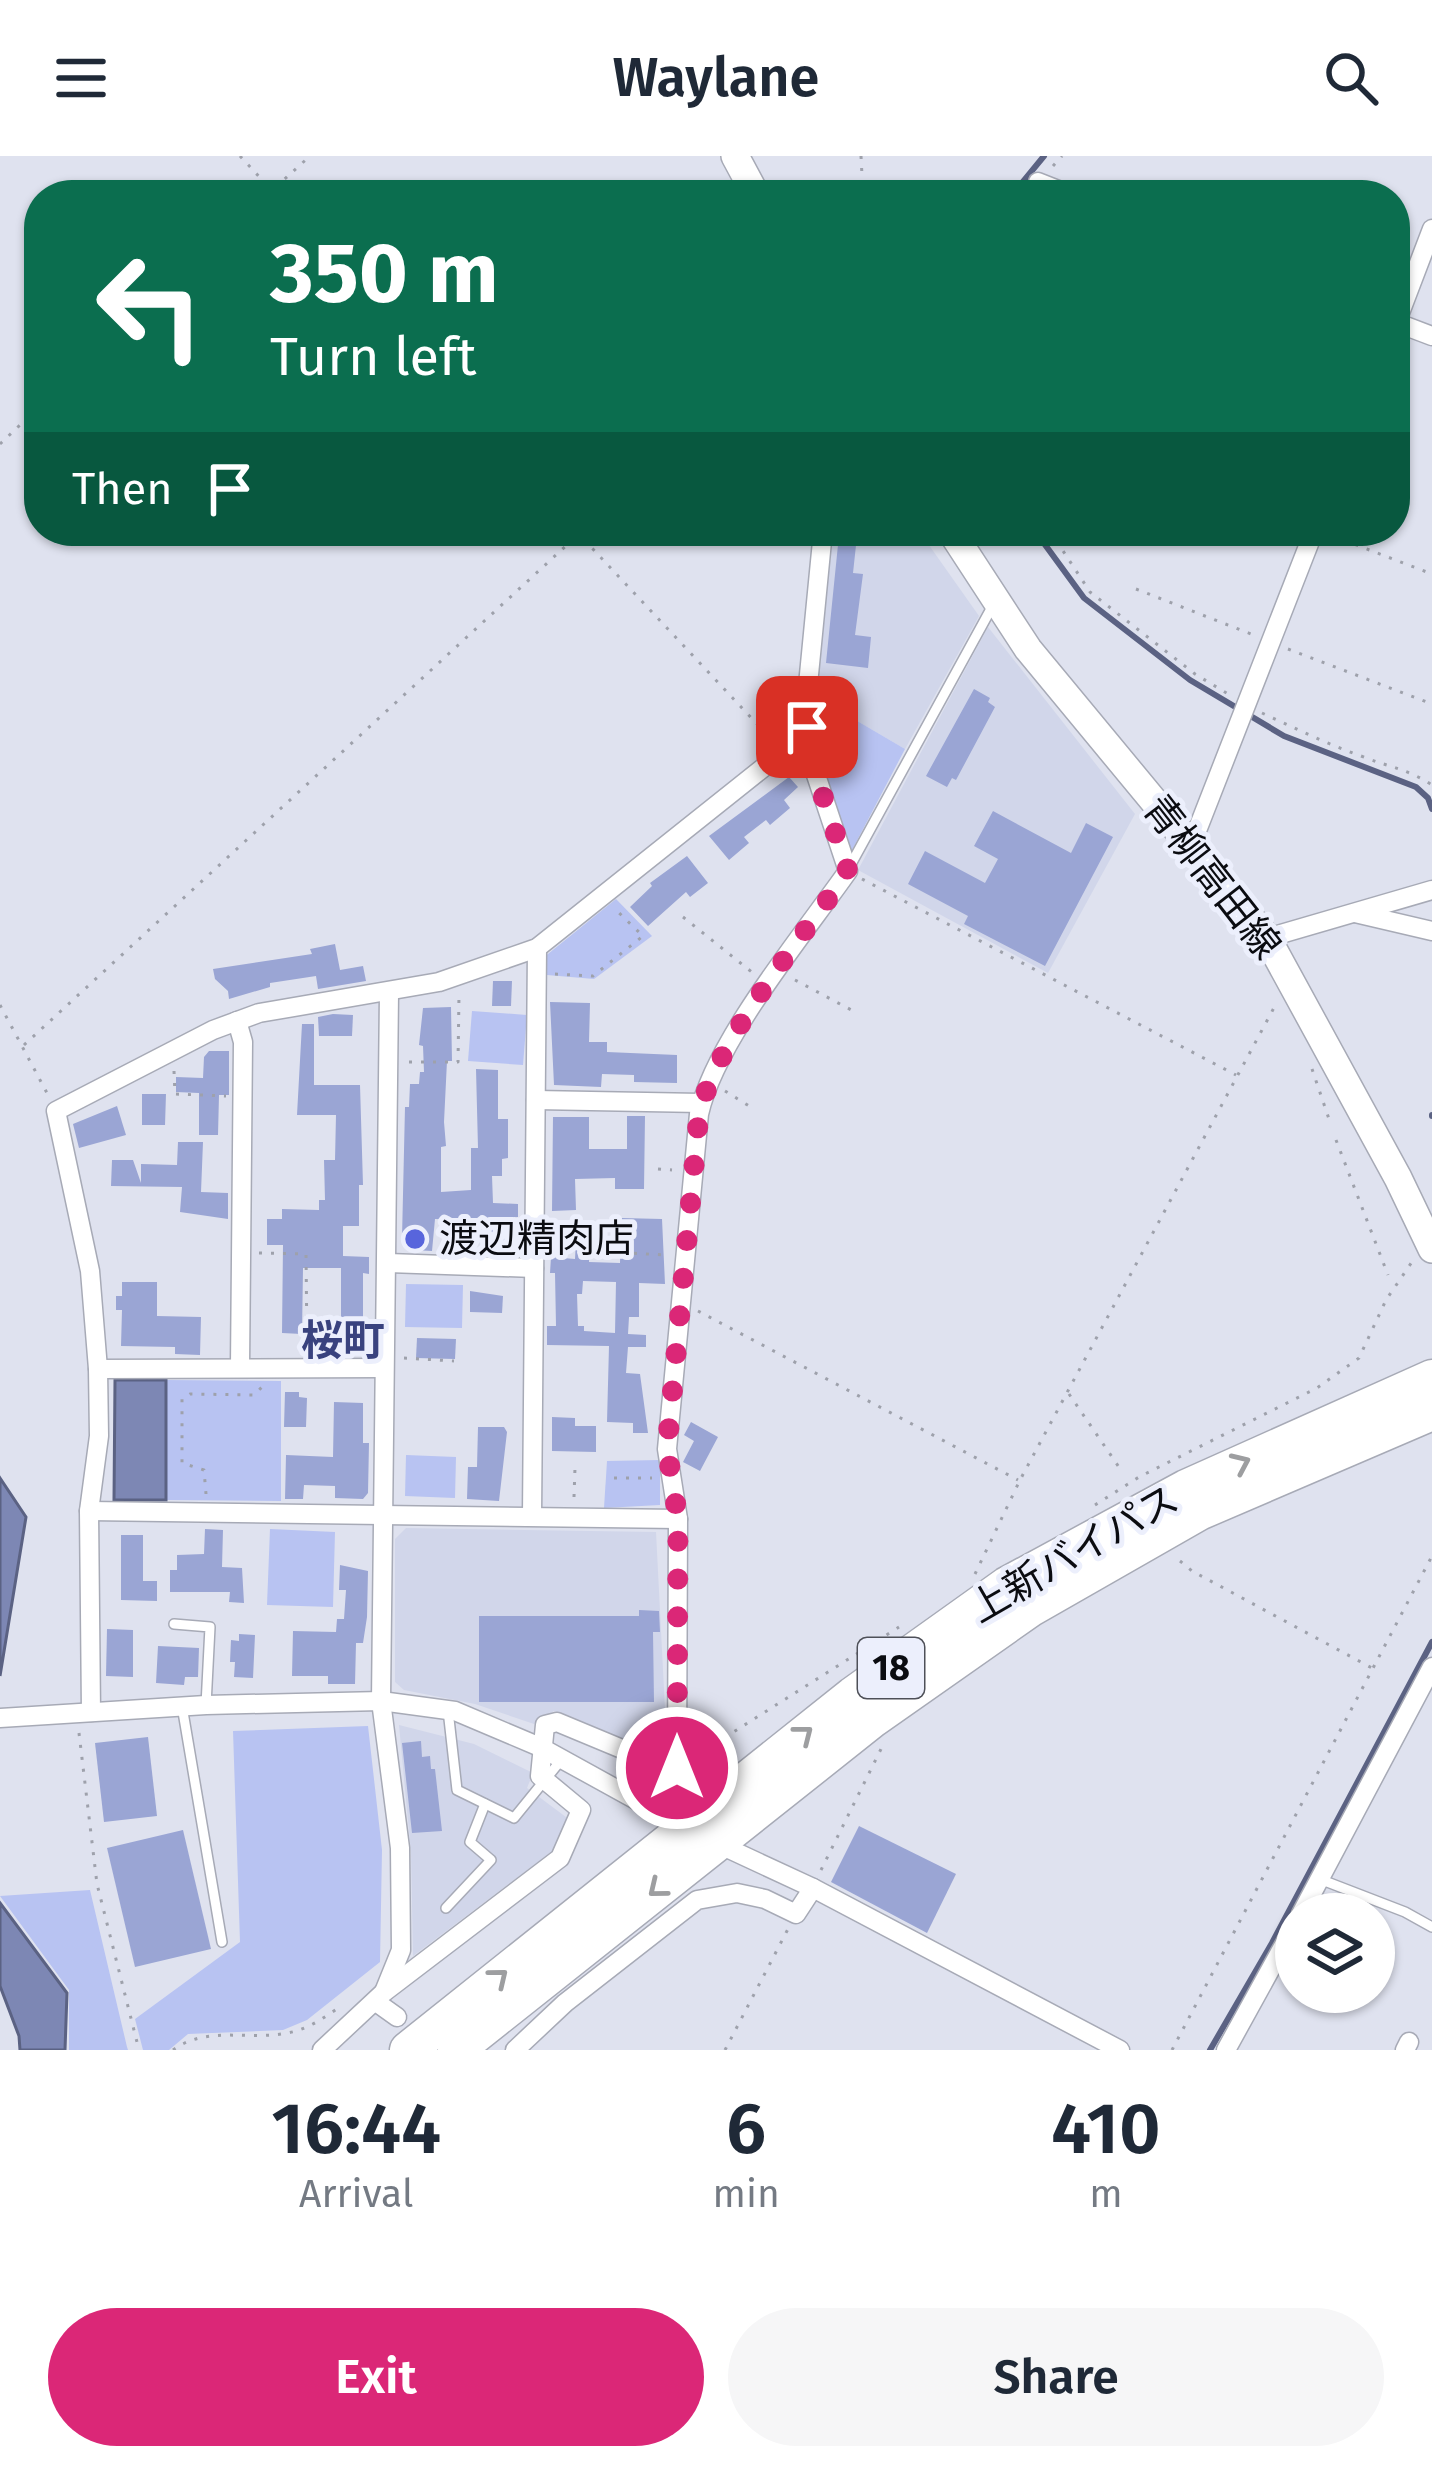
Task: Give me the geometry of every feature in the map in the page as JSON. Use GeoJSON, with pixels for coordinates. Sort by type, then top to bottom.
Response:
{"type":"FeatureCollection","features":[{"type":"Feature","properties":{"kind":"highway","name":"上新バイパス"},"geometry":{"type":"LineString","coordinates":[[456,2050],[853,1695],[1007,1586],[1186,1488],[1432,1378]]}},
{"type":"Feature","properties":{"kind":"highway","name":"上新バイパス"},"geometry":{"type":"LineString","coordinates":[[402,2034],[873,1719],[1030,1608],[1199,1512],[1432,1412]]}},
{"type":"Feature","properties":{"kind":"main road","name":"青柳高田線"},"geometry":{"type":"LineString","coordinates":[[960,546],[1028,649],[1267,938],[1431,1242]]}},
{"type":"Feature","properties":{"kind":"street"},"geometry":{"type":"LineString","coordinates":[[1410,286],[1432,229]]}},
{"type":"Feature","properties":{"kind":"street"},"geometry":{"type":"LineString","coordinates":[[78,1713],[89,1511],[99,1436],[98,1369],[91,1270],[56,1111],[259,1013],[389,993],[537,948],[803,736],[822,546]]}},
{"type":"Feature","properties":{"kind":"street"},"geometry":{"type":"LineString","coordinates":[[1191,846],[1311,546]]}},
{"type":"Feature","properties":{"kind":"street"},"geometry":{"type":"LineString","coordinates":[[322,2050],[383,1992],[560,1858],[581,1810],[540,1776],[545,1725],[557,1722],[646,1760],[677,1768],[678,1519],[667,1448],[701,1103],[774,978],[848,871],[803,736]]}},
{"type":"Feature","properties":{"kind":"street"},"geometry":{"type":"LineString","coordinates":[[1267,938],[1432,890]]}},
{"type":"Feature","properties":{"kind":"street"},"geometry":{"type":"LineString","coordinates":[[1354,913],[1432,931]]}},
{"type":"Feature","properties":{"kind":"street"},"geometry":{"type":"LineString","coordinates":[[532,1516],[537,948]]}},
{"type":"Feature","properties":{"kind":"street"},"geometry":{"type":"LineString","coordinates":[[389,993],[381,1701],[400,1848],[400,1950],[383,1992],[402,2034]]}},
{"type":"Feature","properties":{"kind":"street"},"geometry":{"type":"LineString","coordinates":[[237,1021],[243,1042],[240,1367]]}},
{"type":"Feature","properties":{"kind":"street"},"geometry":{"type":"LineString","coordinates":[[536,1100],[701,1103]]}},
{"type":"Feature","properties":{"kind":"street"},"geometry":{"type":"LineString","coordinates":[[388,1262],[534,1268]]}},
{"type":"Feature","properties":{"kind":"street"},"geometry":{"type":"LineString","coordinates":[[98,1369],[384,1363]]}},
{"type":"Feature","properties":{"kind":"street"},"geometry":{"type":"LineString","coordinates":[[89,1511],[678,1519]]}},
{"type":"Feature","properties":{"kind":"street"},"geometry":{"type":"LineString","coordinates":[[1312,1893],[1432,1667]]}},
{"type":"Feature","properties":{"kind":"street"},"geometry":{"type":"LineString","coordinates":[[0,1718],[182,1706],[381,1701],[448,1710],[540,1747],[700,1835],[813,1888],[1120,2050]]}},
{"type":"Feature","properties":{"kind":"street"},"geometry":{"type":"LineString","coordinates":[[515,2050],[565,2003],[697,1900],[737,1893],[765,1899],[796,1914],[813,1888]]}},
{"type":"Feature","properties":{"kind":"street"},"geometry":{"type":"LineString","coordinates":[[1226,2050],[1275,1961]]}},
{"type":"Feature","properties":{"kind":"lane"},"geometry":{"type":"LineString","coordinates":[[848,871],[995,602]]}},
{"type":"Feature","properties":{"kind":"lane"},"geometry":{"type":"LineString","coordinates":[[184,1640],[180,1624],[210,1627],[206,1705]]}},
{"type":"Feature","properties":{"kind":"lane"},"geometry":{"type":"LineString","coordinates":[[182,1706],[222,1942]]}},
{"type":"Feature","properties":{"kind":"lane"},"geometry":{"type":"LineString","coordinates":[[448,1710],[457,1790],[514,1818],[562,1760]]}},
{"type":"Feature","properties":{"kind":"lane"},"geometry":{"type":"LineString","coordinates":[[446,1908],[491,1860],[470,1842],[485,1804]]}},
{"type":"Feature","properties":{"kind":"lane"},"geometry":{"type":"LineString","coordinates":[[1320,1879],[1432,1927]]}},
{"type":"Feature","properties":{"kind":"path"},"geometry":{"type":"LineString","coordinates":[[239,156],[260,180]]}},
{"type":"Feature","properties":{"kind":"path"},"geometry":{"type":"LineString","coordinates":[[286,180],[310,156]]}},
{"type":"Feature","properties":{"kind":"path"},"geometry":{"type":"LineString","coordinates":[[0,444],[24,421]]}},
{"type":"Feature","properties":{"kind":"path"},"geometry":{"type":"LineString","coordinates":[[24,1045],[564,546]]}},
{"type":"Feature","properties":{"kind":"path"},"geometry":{"type":"LineString","coordinates":[[592,546],[761,729]]}},
{"type":"Feature","properties":{"kind":"path"},"geometry":{"type":"LineString","coordinates":[[1060,546],[1090,592],[1195,674],[1322,742],[1405,767],[1432,785]]}},
{"type":"Feature","properties":{"kind":"path"},"geometry":{"type":"LineString","coordinates":[[1357,546],[1432,574]]}},
{"type":"Feature","properties":{"kind":"path"},"geometry":{"type":"LineString","coordinates":[[848,871],[1238,1076]]}},
{"type":"Feature","properties":{"kind":"path"},"geometry":{"type":"LineString","coordinates":[[537,970],[593,976],[643,936],[601,895]]}},
{"type":"Feature","properties":{"kind":"path"},"geometry":{"type":"LineString","coordinates":[[683,917],[774,978],[857,1013]]}},
{"type":"Feature","properties":{"kind":"path"},"geometry":{"type":"LineString","coordinates":[[389,1062],[458,1062],[460,975]]}},
{"type":"Feature","properties":{"kind":"path"},"geometry":{"type":"LineString","coordinates":[[990,1570],[971,1581],[1020,1480],[1290,979]]}},
{"type":"Feature","properties":{"kind":"path"},"geometry":{"type":"LineString","coordinates":[[0,1005],[56,1111]]}},
{"type":"Feature","properties":{"kind":"path"},"geometry":{"type":"LineString","coordinates":[[173,1051],[175,1094],[242,1096]]}},
{"type":"Feature","properties":{"kind":"path"},"geometry":{"type":"LineString","coordinates":[[710,1081],[754,1109]]}},
{"type":"Feature","properties":{"kind":"path"},"geometry":{"type":"LineString","coordinates":[[1336,1140],[1388,1275]]}},
{"type":"Feature","properties":{"kind":"path"},"geometry":{"type":"LineString","coordinates":[[1083,1512],[1139,1478],[1318,1388],[1359,1358],[1386,1300],[1431,1242]]}},
{"type":"Feature","properties":{"kind":"path"},"geometry":{"type":"LineString","coordinates":[[610,1252],[684,1256]]}},
{"type":"Feature","properties":{"kind":"path"},"geometry":{"type":"LineString","coordinates":[[241,1253],[306,1254],[307,1367]]}},
{"type":"Feature","properties":{"kind":"path"},"geometry":{"type":"LineString","coordinates":[[698,1311],[1020,1480]]}},
{"type":"Feature","properties":{"kind":"path"},"geometry":{"type":"LineString","coordinates":[[384,1363],[454,1361]]}},
{"type":"Feature","properties":{"kind":"path"},"geometry":{"type":"LineString","coordinates":[[205,1512],[204,1470],[182,1463],[182,1400],[190,1394],[260,1394],[262,1367]]}},
{"type":"Feature","properties":{"kind":"path"},"geometry":{"type":"LineString","coordinates":[[1067,1392],[1124,1473]]}},
{"type":"Feature","properties":{"kind":"path"},"geometry":{"type":"LineString","coordinates":[[574,1468],[574,1516]]}},
{"type":"Feature","properties":{"kind":"path"},"geometry":{"type":"LineString","coordinates":[[614,1478],[671,1478]]}},
{"type":"Feature","properties":{"kind":"path"},"geometry":{"type":"LineString","coordinates":[[1172,2050],[1432,1556]]}},
{"type":"Feature","properties":{"kind":"path"},"geometry":{"type":"LineString","coordinates":[[1180,1561],[1372,1668]]}},
{"type":"Feature","properties":{"kind":"path"},"geometry":{"type":"LineString","coordinates":[[677,1768],[913,1618]]}},
{"type":"Feature","properties":{"kind":"path"},"geometry":{"type":"LineString","coordinates":[[78,1713],[97,1884],[139,2050]]}},
{"type":"Feature","properties":{"kind":"path"},"geometry":{"type":"LineString","coordinates":[[813,1888],[884,1742]]}},
{"type":"Feature","properties":{"kind":"path"},"geometry":{"type":"LineString","coordinates":[[725,2050],[796,1914]]}},
{"type":"Feature","properties":{"kind":"path"},"geometry":{"type":"LineString","coordinates":[[173,2050],[192,2036],[284,2034],[308,2028],[369,1988],[383,1992]]}},
{"type":"Feature","properties":{"kind":"shaded area"},"geometry":{"type":"Polygon","coordinates":[[[829,546],[930,546],[979,616],[905,749],[818,698],[829,546]]]}},
{"type":"Feature","properties":{"kind":"shaded area"},"geometry":{"type":"Polygon","coordinates":[[[988,627],[1135,814],[1048,973],[858,870],[988,627]]]}},
{"type":"Feature","properties":{"kind":"shaded area"},"geometry":{"type":"Polygon","coordinates":[[[818,698],[905,749],[850,854],[825,772],[818,698]]]}},
{"type":"Feature","properties":{"kind":"shaded area"},"geometry":{"type":"Polygon","coordinates":[[[616,899],[652,936],[594,979],[547,975],[543,958],[616,899]]]}},
{"type":"Feature","properties":{"kind":"shaded area"},"geometry":{"type":"Polygon","coordinates":[[[472,1011],[527,1015],[523,1065],[468,1061],[472,1011]]]}},
{"type":"Feature","properties":{"kind":"shaded area"},"geometry":{"type":"Polygon","coordinates":[[[406,1284],[463,1285],[462,1328],[405,1327],[406,1284]]]}},
{"type":"Feature","properties":{"kind":"shaded area"},"geometry":{"type":"Polygon","coordinates":[[[115,1380],[166,1380],[166,1500],[114,1500],[115,1380]]]}},
{"type":"Feature","properties":{"kind":"shaded area"},"geometry":{"type":"Polygon","coordinates":[[[166,1380],[281,1381],[281,1501],[166,1500],[166,1380]]]}},
{"type":"Feature","properties":{"kind":"shaded area"},"geometry":{"type":"Polygon","coordinates":[[[406,1455],[456,1457],[455,1498],[405,1496],[406,1455]]]}},
{"type":"Feature","properties":{"kind":"shaded area"},"geometry":{"type":"Polygon","coordinates":[[[660,1460],[660,1505],[604,1508],[607,1461],[660,1460]]]}},
{"type":"Feature","properties":{"kind":"shaded area"},"geometry":{"type":"Polygon","coordinates":[[[0,1478],[26,1517],[0,1676],[0,1478]]]}},
{"type":"Feature","properties":{"kind":"shaded area"},"geometry":{"type":"Polygon","coordinates":[[[406,1528],[656,1532],[667,1749],[656,1756],[554,1711],[534,1724],[475,1704],[404,1690],[395,1682],[395,1539],[406,1528]]]}},
{"type":"Feature","properties":{"kind":"shaded area"},"geometry":{"type":"Polygon","coordinates":[[[270,1529],[335,1532],[333,1607],[267,1605],[270,1529]]]}},
{"type":"Feature","properties":{"kind":"shaded area"},"geometry":{"type":"Polygon","coordinates":[[[399,1725],[474,1744],[533,1773],[527,1788],[570,1820],[558,1847],[413,1956],[411,1853],[399,1725]]]}},
{"type":"Feature","properties":{"kind":"shaded area"},"geometry":{"type":"Polygon","coordinates":[[[368,1726],[382,1850],[380,1962],[307,2020],[283,2030],[188,2034],[169,2050],[143,2050],[135,2019],[240,1942],[233,1731],[368,1726]]]}},
{"type":"Feature","properties":{"kind":"shaded area"},"geometry":{"type":"Polygon","coordinates":[[[90,1890],[128,2050],[69,2050],[69,1990],[0,1896],[90,1890]]]}},
{"type":"Feature","properties":{"kind":"shaded area"},"geometry":{"type":"Polygon","coordinates":[[[0,1903],[67,1993],[65,2050],[20,2050],[0,1986],[0,1903]]]}},
{"type":"Feature","properties":{"kind":"building"},"geometry":{"type":"Polygon","coordinates":[[[838,546],[856,546],[853,573],[863,574],[855,635],[871,637],[868,668],[826,663],[838,546]]]}},
{"type":"Feature","properties":{"kind":"building"},"geometry":{"type":"Polygon","coordinates":[[[974,689],[995,707],[956,780],[952,778],[947,787],[926,776],[974,689]]]}},
{"type":"Feature","properties":{"kind":"building"},"geometry":{"type":"Polygon","coordinates":[[[789,777],[798,787],[784,800],[790,808],[770,825],[766,820],[744,837],[749,843],[729,860],[709,836],[789,777]]]}},
{"type":"Feature","properties":{"kind":"building"},"geometry":{"type":"Polygon","coordinates":[[[993,811],[1071,853],[1086,823],[1113,837],[1045,966],[964,924],[968,916],[908,884],[925,851],[985,883],[998,859],[974,846],[993,811]]]}},
{"type":"Feature","properties":{"kind":"building"},"geometry":{"type":"Polygon","coordinates":[[[687,856],[708,883],[690,897],[686,892],[648,926],[630,907],[650,883],[687,856]]]}},
{"type":"Feature","properties":{"kind":"building"},"geometry":{"type":"Polygon","coordinates":[[[335,944],[340,970],[363,966],[366,981],[318,989],[316,976],[270,983],[270,987],[229,999],[228,991],[215,979],[213,969],[312,954],[310,949],[335,944]]]}},
{"type":"Feature","properties":{"kind":"building"},"geometry":{"type":"Polygon","coordinates":[[[493,981],[512,981],[511,1006],[492,1006],[493,981]]]}},
{"type":"Feature","properties":{"kind":"building"},"geometry":{"type":"Polygon","coordinates":[[[550,1002],[590,1003],[589,1042],[607,1042],[607,1052],[677,1055],[677,1083],[634,1082],[634,1075],[602,1074],[601,1087],[554,1085],[550,1002]]]}},
{"type":"Feature","properties":{"kind":"building"},"geometry":{"type":"Polygon","coordinates":[[[451,1007],[452,1061],[447,1061],[441,1192],[471,1190],[471,1148],[478,1148],[476,1069],[498,1070],[498,1119],[508,1119],[508,1158],[502,1159],[502,1176],[492,1176],[493,1203],[518,1204],[513,1251],[492,1251],[492,1240],[464,1240],[464,1220],[435,1219],[432,1251],[415,1250],[416,1238],[402,1238],[405,1107],[409,1107],[410,1084],[419,1084],[420,1072],[424,1072],[423,1046],[419,1045],[423,1008],[451,1007]]]}},
{"type":"Feature","properties":{"kind":"building"},"geometry":{"type":"Polygon","coordinates":[[[353,1015],[352,1036],[319,1036],[318,1017],[353,1015]]]}},
{"type":"Feature","properties":{"kind":"building"},"geometry":{"type":"Polygon","coordinates":[[[302,1024],[314,1024],[314,1085],[360,1085],[363,1185],[359,1185],[359,1226],[343,1226],[343,1256],[369,1257],[369,1274],[363,1273],[363,1321],[370,1321],[370,1337],[344,1336],[342,1355],[319,1355],[321,1329],[341,1331],[341,1268],[303,1268],[302,1334],[282,1333],[283,1245],[267,1245],[267,1219],[282,1219],[282,1209],[319,1210],[319,1200],[325,1200],[324,1160],[335,1160],[336,1115],[297,1115],[302,1024]]]}},
{"type":"Feature","properties":{"kind":"building"},"geometry":{"type":"Polygon","coordinates":[[[209,1051],[229,1051],[229,1095],[219,1095],[218,1135],[199,1135],[199,1093],[176,1092],[176,1077],[203,1078],[209,1051]]]}},
{"type":"Feature","properties":{"kind":"building"},"geometry":{"type":"Polygon","coordinates":[[[142,1094],[166,1094],[165,1125],[142,1125],[142,1094]]]}},
{"type":"Feature","properties":{"kind":"building"},"geometry":{"type":"Polygon","coordinates":[[[117,1106],[126,1135],[79,1148],[73,1124],[117,1106]]]}},
{"type":"Feature","properties":{"kind":"building"},"geometry":{"type":"Polygon","coordinates":[[[627,1116],[645,1116],[644,1189],[615,1189],[615,1178],[575,1179],[576,1210],[552,1211],[553,1117],[589,1117],[589,1149],[627,1149],[627,1116]]]}},
{"type":"Feature","properties":{"kind":"building"},"geometry":{"type":"Polygon","coordinates":[[[178,1142],[203,1142],[201,1192],[228,1193],[228,1219],[180,1212],[182,1187],[111,1186],[112,1160],[133,1160],[141,1183],[141,1164],[177,1165],[178,1142]]]}},
{"type":"Feature","properties":{"kind":"building"},"geometry":{"type":"Polygon","coordinates":[[[621,1218],[662,1219],[665,1284],[639,1283],[639,1317],[629,1317],[628,1334],[646,1335],[646,1347],[628,1347],[626,1373],[640,1374],[648,1433],[633,1433],[633,1423],[607,1422],[609,1346],[547,1345],[547,1326],[556,1326],[551,1257],[575,1259],[576,1241],[590,1242],[589,1262],[620,1263],[621,1218]],[[583,1281],[582,1294],[577,1294],[578,1326],[584,1326],[584,1331],[615,1333],[616,1282],[583,1281]]]}},
{"type":"Feature","properties":{"kind":"building"},"geometry":{"type":"Polygon","coordinates":[[[122,1282],[157,1282],[157,1316],[201,1317],[200,1355],[175,1354],[175,1347],[121,1346],[122,1310],[116,1310],[116,1296],[122,1296],[122,1282]]]}},
{"type":"Feature","properties":{"kind":"building"},"geometry":{"type":"Polygon","coordinates":[[[470,1291],[503,1296],[502,1313],[470,1312],[470,1291]]]}},
{"type":"Feature","properties":{"kind":"building"},"geometry":{"type":"Polygon","coordinates":[[[417,1338],[456,1339],[455,1359],[416,1358],[417,1338]]]}},
{"type":"Feature","properties":{"kind":"building"},"geometry":{"type":"Polygon","coordinates":[[[285,1392],[299,1392],[299,1397],[307,1398],[306,1427],[284,1427],[285,1392]]]}},
{"type":"Feature","properties":{"kind":"building"},"geometry":{"type":"Polygon","coordinates":[[[334,1402],[363,1403],[363,1443],[369,1443],[368,1493],[363,1499],[335,1498],[335,1486],[304,1485],[303,1499],[285,1499],[286,1455],[333,1457],[334,1402]]]}},
{"type":"Feature","properties":{"kind":"building"},"geometry":{"type":"Polygon","coordinates":[[[552,1417],[575,1418],[575,1426],[596,1426],[596,1452],[552,1451],[552,1417]]]}},
{"type":"Feature","properties":{"kind":"building"},"geometry":{"type":"Polygon","coordinates":[[[691,1422],[718,1437],[700,1471],[683,1462],[694,1441],[684,1435],[691,1422]]]}},
{"type":"Feature","properties":{"kind":"building"},"geometry":{"type":"Polygon","coordinates":[[[478,1427],[504,1427],[507,1432],[499,1501],[467,1499],[468,1467],[477,1467],[478,1427]]]}},
{"type":"Feature","properties":{"kind":"building"},"geometry":{"type":"Polygon","coordinates":[[[205,1529],[223,1530],[222,1567],[242,1568],[244,1603],[229,1602],[230,1592],[170,1592],[170,1570],[177,1570],[177,1555],[204,1554],[205,1529]]]}},
{"type":"Feature","properties":{"kind":"building"},"geometry":{"type":"Polygon","coordinates":[[[121,1535],[143,1535],[143,1581],[157,1581],[157,1601],[121,1600],[121,1535]]]}},
{"type":"Feature","properties":{"kind":"building"},"geometry":{"type":"Polygon","coordinates":[[[340,1565],[368,1571],[367,1617],[363,1643],[356,1643],[355,1684],[328,1684],[328,1676],[292,1676],[293,1631],[336,1632],[337,1619],[344,1619],[346,1590],[339,1590],[340,1565]]]}},
{"type":"Feature","properties":{"kind":"building"},"geometry":{"type":"Polygon","coordinates":[[[639,1610],[659,1611],[660,1632],[653,1632],[654,1702],[479,1702],[479,1616],[639,1616],[639,1610]]]}},
{"type":"Feature","properties":{"kind":"building"},"geometry":{"type":"Polygon","coordinates":[[[107,1629],[133,1630],[133,1677],[106,1676],[107,1629]]]}},
{"type":"Feature","properties":{"kind":"building"},"geometry":{"type":"Polygon","coordinates":[[[239,1634],[255,1635],[253,1678],[234,1677],[231,1640],[239,1641],[239,1634]]]}},
{"type":"Feature","properties":{"kind":"building"},"geometry":{"type":"Polygon","coordinates":[[[158,1646],[199,1648],[198,1677],[185,1677],[184,1685],[156,1683],[158,1646]]]}},
{"type":"Feature","properties":{"kind":"building"},"geometry":{"type":"Polygon","coordinates":[[[148,1737],[157,1816],[104,1822],[95,1743],[148,1737]]]}},
{"type":"Feature","properties":{"kind":"building"},"geometry":{"type":"Polygon","coordinates":[[[421,1741],[422,1757],[430,1756],[431,1769],[435,1769],[442,1831],[412,1833],[402,1743],[421,1741]]]}},
{"type":"Feature","properties":{"kind":"building"},"geometry":{"type":"Polygon","coordinates":[[[859,1826],[956,1874],[927,1933],[831,1882],[859,1826]]]}},
{"type":"Feature","properties":{"kind":"building"},"geometry":{"type":"Polygon","coordinates":[[[183,1830],[211,1949],[135,1967],[107,1848],[183,1830]]]}},
{"type":"Feature","properties":{"kind":"waterway"},"geometry":{"type":"LineString","coordinates":[[1024,180],[1044,156]]}},
{"type":"Feature","properties":{"kind":"waterway"},"geometry":{"type":"LineString","coordinates":[[1046,546],[1084,598],[1190,680],[1284,736],[1416,787],[1432,809]]}},
{"type":"Feature","properties":{"kind":"waterway"},"geometry":{"type":"LineString","coordinates":[[1210,2050],[1432,1642]]}},
{"type":"Feature","properties":{"kind":"place","name":"渡辺精肉店"},"geometry":{"type":"Point","coordinates":[415,1239]}},
{"type":"Feature","properties":{"kind":"district","name":"桜町"},"geometry":{"type":"Point","coordinates":[343,1341]}},
{"type":"Feature","properties":{"kind":"route"},"geometry":{"type":"LineString","coordinates":[[677,1768],[678,1519],[667,1448],[699,1114],[714,1070],[739,1029],[848,871],[803,736],[807,727]]}}]}
